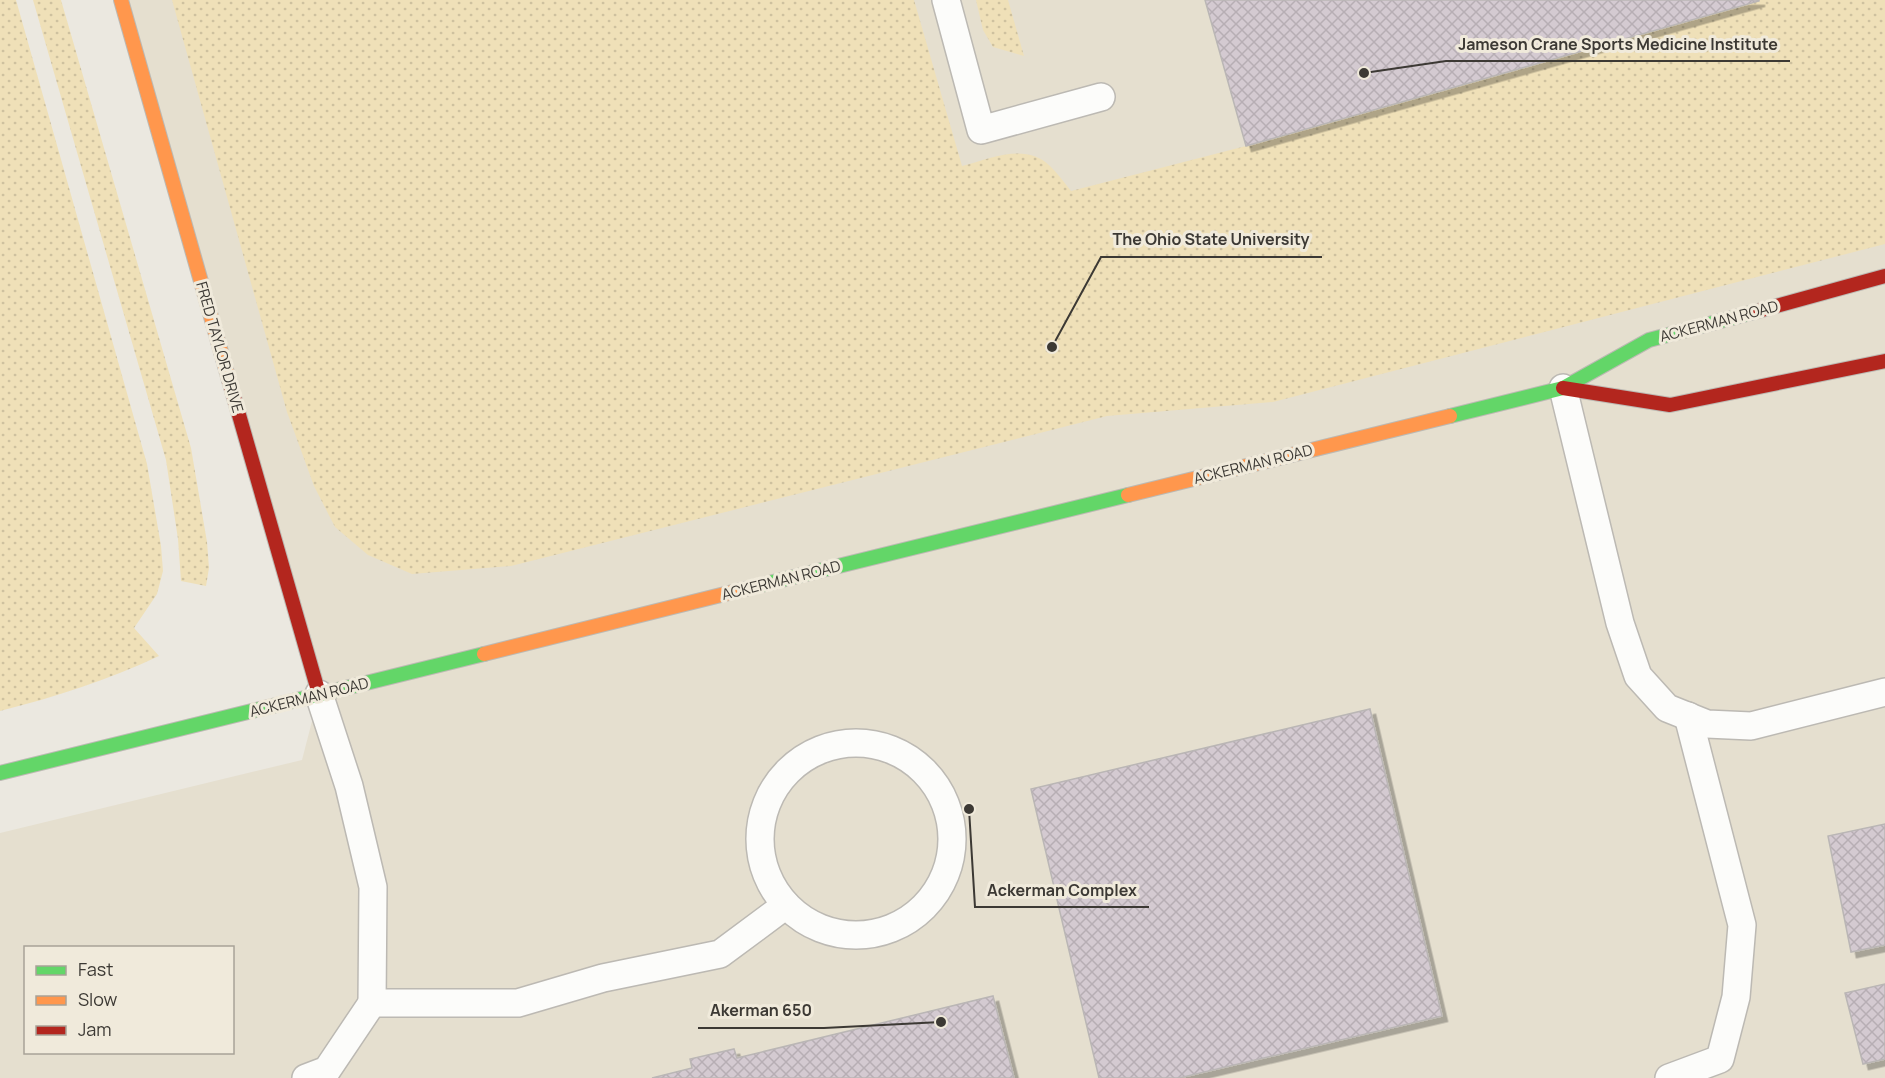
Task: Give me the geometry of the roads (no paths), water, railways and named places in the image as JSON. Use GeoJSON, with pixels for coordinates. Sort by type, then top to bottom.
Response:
{"type":"FeatureCollection","features":[{"type":"Feature","properties":{"kind":"main road","name":"FRED TAYLOR DRIVE"},"geometry":{"type":"LineString","coordinates":[[121,0],[319,694]]}},
{"type":"Feature","properties":{"kind":"main road","name":"ACKERMAN ROAD"},"geometry":{"type":"LineString","coordinates":[[0,773],[1563,388],[1649,340],[1885,276]]}},
{"type":"Feature","properties":{"kind":"main road","name":"ACKERMAN ROAD"},"geometry":{"type":"LineString","coordinates":[[1563,388],[1670,405],[1885,361]]}},
{"type":"Feature","properties":{"kind":"lane"},"geometry":{"type":"LineString","coordinates":[[946,0],[981,130],[1101,97]]}},
{"type":"Feature","properties":{"kind":"lane"},"geometry":{"type":"LineString","coordinates":[[1563,388],[1620,623],[1638,676],[1667,708],[1707,724],[1751,726],[1885,692]]}},
{"type":"Feature","properties":{"kind":"lane"},"geometry":{"type":"LineString","coordinates":[[306,1078],[327,1070],[372,1003],[374,887],[349,786],[319,694]]}},
{"type":"Feature","properties":{"kind":"lane"},"geometry":{"type":"LineString","coordinates":[[1669,1078],[1720,1059],[1736,998],[1742,926],[1688,716]]}},
{"type":"Feature","properties":{"kind":"lane"},"geometry":{"type":"LineString","coordinates":[[854,742],[887,747],[916,763],[938,787],[950,818],[952,850],[942,883],[924,907],[899,925],[870,934],[840,934],[810,924],[786,905],[768,880],[760,851],[761,820],[772,792],[793,765],[821,749],[854,742]]}},
{"type":"Feature","properties":{"kind":"lane"},"geometry":{"type":"LineString","coordinates":[[372,1003],[518,1003],[603,978],[720,954],[786,905]]}},
{"type":"Feature","properties":{"kind":"place","name":"Jameson Crane Sports Medicine Institute"},"geometry":{"type":"Point","coordinates":[1364,73]}},
{"type":"Feature","properties":{"kind":"place","name":"The Ohio State University"},"geometry":{"type":"Point","coordinates":[1052,347]}},
{"type":"Feature","properties":{"kind":"place","name":"Ackerman Complex"},"geometry":{"type":"Point","coordinates":[969,809]}},
{"type":"Feature","properties":{"kind":"place","name":"Akerman 650"},"geometry":{"type":"Point","coordinates":[941,1022]}}]}
